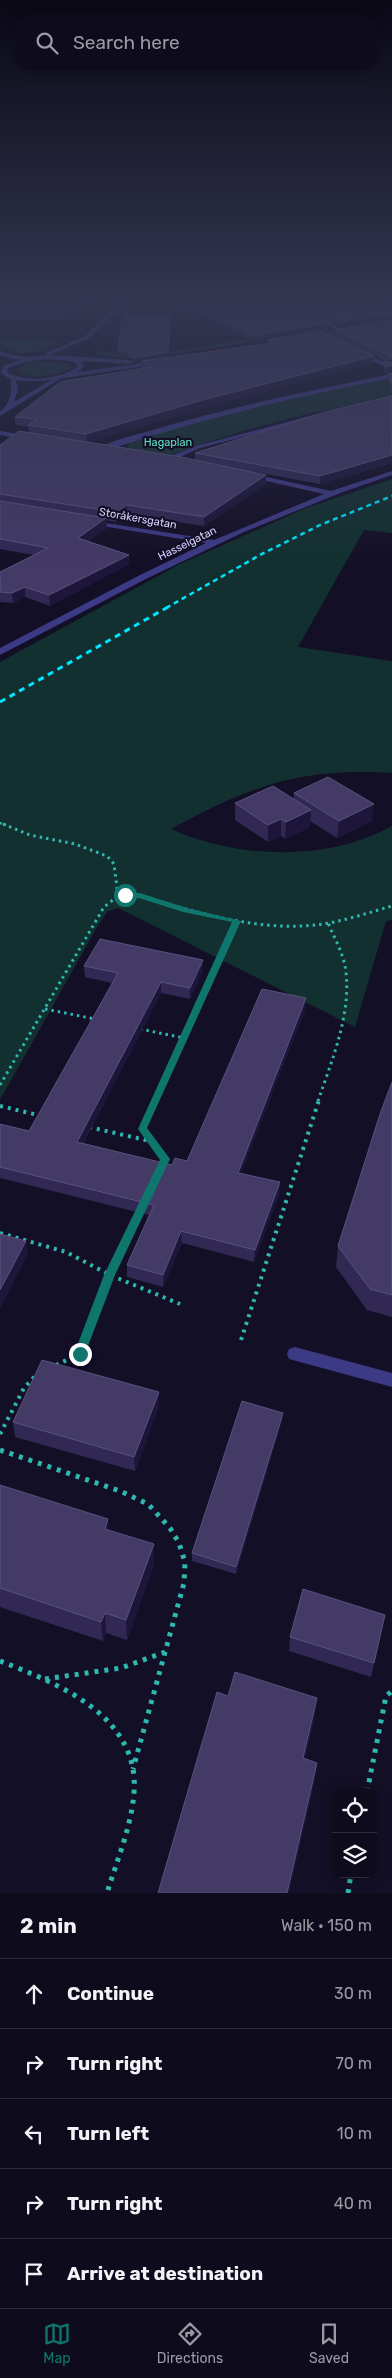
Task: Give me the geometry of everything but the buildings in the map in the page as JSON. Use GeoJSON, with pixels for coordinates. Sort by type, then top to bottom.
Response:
{"type":"FeatureCollection","features":[{"type":"Feature","properties":{"kind":"street"},"geometry":{"type":"LineString","coordinates":[[9,407],[15,389]]}},
{"type":"Feature","properties":{"kind":"street"},"geometry":{"type":"LineString","coordinates":[[0,414],[40,389]]}},
{"type":"Feature","properties":{"kind":"street"},"geometry":{"type":"LineString","coordinates":[[102,449],[163,428],[224,411],[328,389]]}},
{"type":"Feature","properties":{"kind":"street"},"geometry":{"type":"LineString","coordinates":[[168,458],[259,429],[333,412]]}},
{"type":"Feature","properties":{"kind":"street"},"geometry":{"type":"LineString","coordinates":[[0,433],[38,439]]}},
{"type":"Feature","properties":{"kind":"street"},"geometry":{"type":"LineString","coordinates":[[93,447],[121,452]]}},
{"type":"Feature","properties":{"kind":"street"},"geometry":{"type":"LineString","coordinates":[[158,457],[187,462]]}},
{"type":"Feature","properties":{"kind":"street","name":"Hasselgatan"},"geometry":{"type":"LineString","coordinates":[[0,652],[213,542],[333,494],[392,473]]}},
{"type":"Feature","properties":{"kind":"street"},"geometry":{"type":"LineString","coordinates":[[245,474],[333,494]]}},
{"type":"Feature","properties":{"kind":"street","name":"Storåkersgatan"},"geometry":{"type":"LineString","coordinates":[[77,520],[213,542]]}},
{"type":"Feature","properties":{"kind":"street"},"geometry":{"type":"LineString","coordinates":[[295,1354],[392,1380]]}},
{"type":"Feature","properties":{"kind":"path"},"geometry":{"type":"LineString","coordinates":[[0,823],[30,835],[75,844],[107,856],[114,864],[118,896]]}},
{"type":"Feature","properties":{"kind":"path"},"geometry":{"type":"LineString","coordinates":[[0,1084],[46,1009],[104,907],[118,896],[140,895],[186,910],[237,921],[291,925],[328,923],[392,906]]}},
{"type":"Feature","properties":{"kind":"path"},"geometry":{"type":"LineString","coordinates":[[161,1168],[165,1159],[154,1142],[142,1129],[237,921]]}},
{"type":"Feature","properties":{"kind":"path"},"geometry":{"type":"LineString","coordinates":[[241,1340],[335,1050],[344,1005],[346,974],[338,945],[328,923]]}},
{"type":"Feature","properties":{"kind":"path"},"geometry":{"type":"LineString","coordinates":[[46,1009],[101,1020]]}},
{"type":"Feature","properties":{"kind":"path"},"geometry":{"type":"LineString","coordinates":[[138,1028],[184,1038]]}},
{"type":"Feature","properties":{"kind":"path"},"geometry":{"type":"LineString","coordinates":[[0,1106],[48,1118]]}},
{"type":"Feature","properties":{"kind":"path"},"geometry":{"type":"LineString","coordinates":[[87,1126],[154,1142]]}},
{"type":"Feature","properties":{"kind":"path"},"geometry":{"type":"LineString","coordinates":[[53,1366],[80,1354],[110,1275],[144,1204]]}},
{"type":"Feature","properties":{"kind":"path"},"geometry":{"type":"LineString","coordinates":[[0,1233],[66,1252],[110,1275],[180,1304]]}},
{"type":"Feature","properties":{"kind":"path"},"geometry":{"type":"LineString","coordinates":[[0,1434],[24,1388],[36,1372],[44,1370]]}},
{"type":"Feature","properties":{"kind":"path"},"geometry":{"type":"LineString","coordinates":[[0,1450],[120,1491],[148,1504],[170,1528],[179,1544],[185,1562],[184,1583],[133,1769]]}},
{"type":"Feature","properties":{"kind":"path"},"geometry":{"type":"LineString","coordinates":[[45,1679],[121,1668],[166,1652]]}},
{"type":"Feature","properties":{"kind":"path"},"geometry":{"type":"LineString","coordinates":[[0,1661],[69,1690],[91,1705],[110,1723],[125,1744],[133,1769],[134,1790],[130,1820],[107,1893]]}},
{"type":"Feature","properties":{"kind":"path"},"geometry":{"type":"LineString","coordinates":[[369,1788],[386,1696],[392,1691]]}},
{"type":"Feature","properties":{"kind":"path"},"geometry":{"type":"LineString","coordinates":[[348,1893],[350,1878]]}},
{"type":"Feature","properties":{"kind":"green space","name":"Hagaplan"},"geometry":{"type":"Polygon","coordinates":[[[335,389],[392,389],[392,398],[306,414],[239,432],[171,455],[136,451],[128,447],[129,442],[194,422],[335,389]]]}},
{"type":"Feature","properties":{"kind":"green space"},"geometry":{"type":"Polygon","coordinates":[[[392,479],[392,533],[364,530],[298,647],[392,661],[392,773],[330,773],[277,783],[226,801],[171,829],[197,839],[225,846],[253,851],[282,852],[311,851],[339,846],[367,838],[392,826],[392,920],[386,921],[355,1027],[118,908],[107,912],[97,927],[0,1100],[0,662],[178,565],[306,508],[392,479]]]}},
{"type":"Feature","properties":{"kind":"railway"},"geometry":{"type":"LineString","coordinates":[[166,608],[260,555],[320,525],[392,496]]}},
{"type":"Feature","properties":{"kind":"railway"},"geometry":{"type":"LineString","coordinates":[[0,702],[168,607]]}},
{"type":"Feature","properties":{"kind":"route"},"geometry":{"type":"LineString","coordinates":[[80,1354],[110,1275],[165,1159],[154,1142],[142,1129],[237,921],[186,910],[140,895],[125,895]]}}]}
